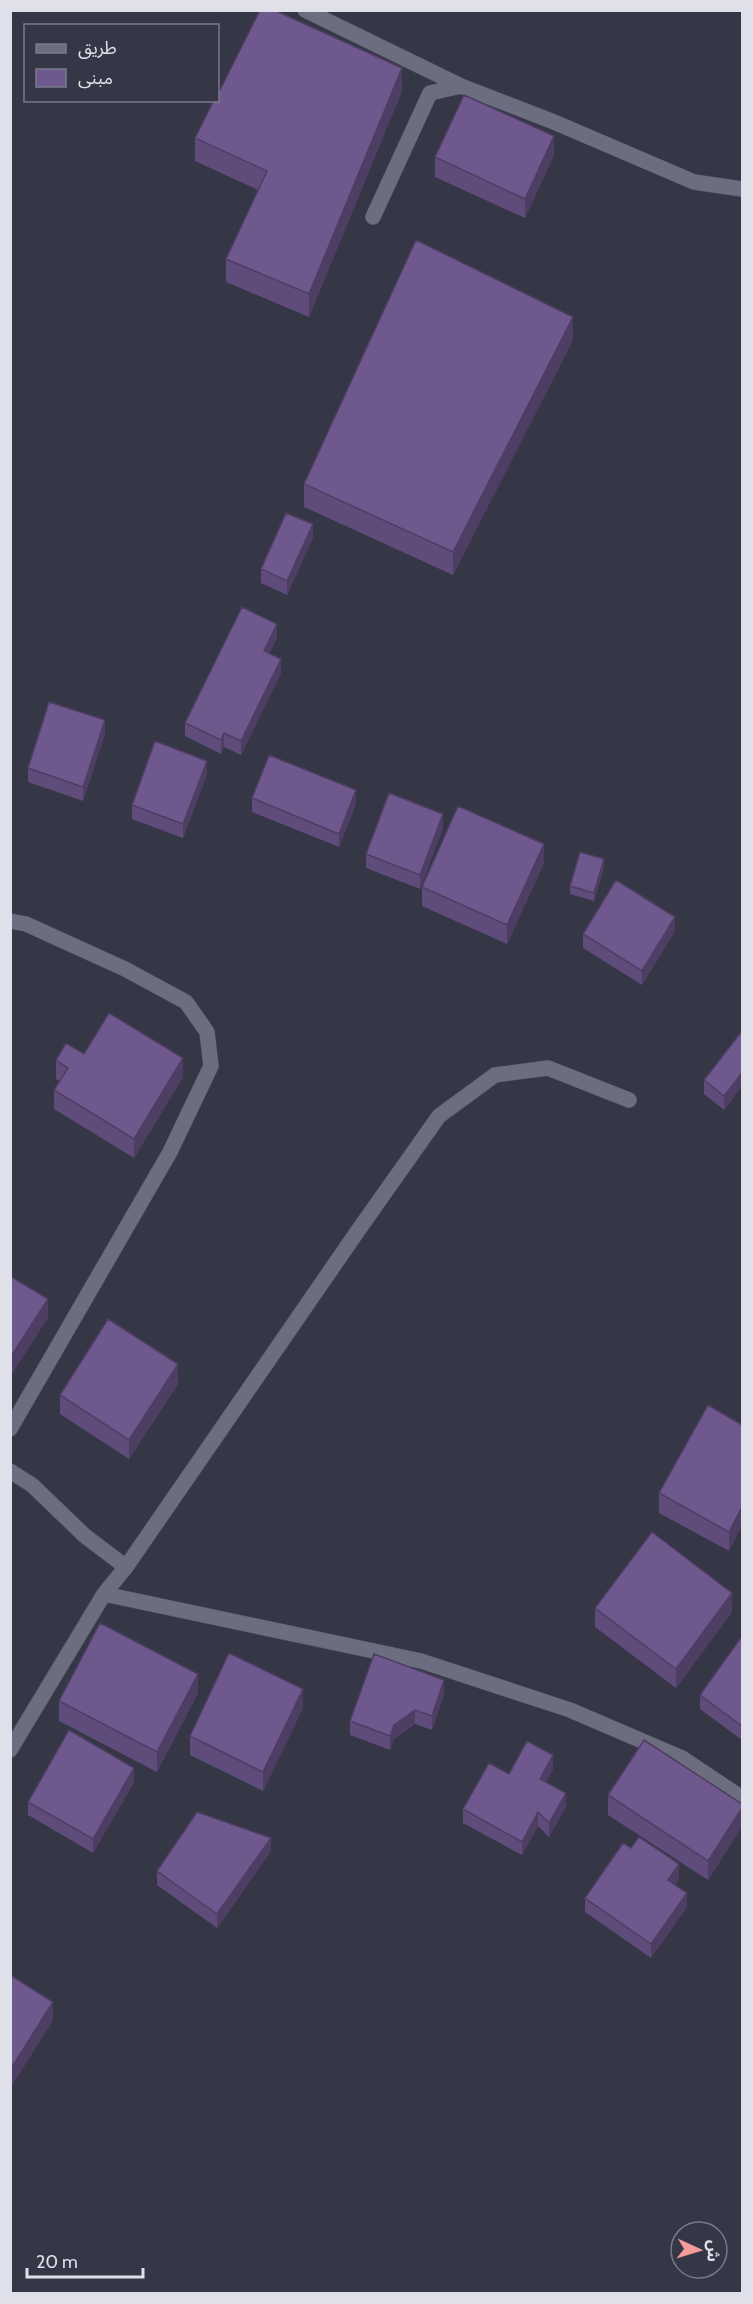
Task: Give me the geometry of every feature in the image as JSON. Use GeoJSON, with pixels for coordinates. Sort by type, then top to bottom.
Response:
{"type":"FeatureCollection","features":[{"type":"Feature","properties":{"kind":"street"},"geometry":{"type":"LineString","coordinates":[[305,10],[461,86],[694,182],[742,189]]}},
{"type":"Feature","properties":{"kind":"street"},"geometry":{"type":"LineString","coordinates":[[373,217],[430,93],[461,86]]}},
{"type":"Feature","properties":{"kind":"street"},"geometry":{"type":"LineString","coordinates":[[10,921],[26,924],[125,969],[186,1002],[207,1032],[211,1066],[170,1152],[10,1429]]}},
{"type":"Feature","properties":{"kind":"street"},"geometry":{"type":"LineString","coordinates":[[10,1750],[104,1594],[126,1567],[439,1116],[495,1075],[548,1068],[629,1100]]}},
{"type":"Feature","properties":{"kind":"street"},"geometry":{"type":"LineString","coordinates":[[10,1472],[32,1485],[85,1536],[126,1567]]}},
{"type":"Feature","properties":{"kind":"street"},"geometry":{"type":"LineString","coordinates":[[104,1594],[421,1661],[580,1714],[681,1758],[742,1798]]}},
{"type":"Feature","properties":{"kind":"building"},"geometry":{"type":"Polygon","coordinates":[[[260,10],[274,10],[402,68],[309,294],[226,259],[267,171],[195,138],[213,102],[219,102],[219,92],[260,10]]]}},
{"type":"Feature","properties":{"kind":"building"},"geometry":{"type":"Polygon","coordinates":[[[464,95],[554,136],[525,199],[435,157],[464,95]]]}},
{"type":"Feature","properties":{"kind":"building"},"geometry":{"type":"Polygon","coordinates":[[[416,240],[573,317],[453,552],[304,484],[416,240]]]}},
{"type":"Feature","properties":{"kind":"building"},"geometry":{"type":"Polygon","coordinates":[[[286,513],[313,524],[287,581],[261,569],[286,513]]]}},
{"type":"Feature","properties":{"kind":"building"},"geometry":{"type":"Polygon","coordinates":[[[242,607],[277,624],[264,651],[281,659],[241,741],[224,733],[221,740],[185,723],[242,607]]]}},
{"type":"Feature","properties":{"kind":"building"},"geometry":{"type":"Polygon","coordinates":[[[49,702],[105,720],[83,787],[28,768],[49,702]]]}},
{"type":"Feature","properties":{"kind":"building"},"geometry":{"type":"Polygon","coordinates":[[[155,741],[207,761],[183,824],[132,805],[155,741]]]}},
{"type":"Feature","properties":{"kind":"building"},"geometry":{"type":"Polygon","coordinates":[[[269,755],[356,790],[339,834],[252,798],[269,755]]]}},
{"type":"Feature","properties":{"kind":"building"},"geometry":{"type":"Polygon","coordinates":[[[389,793],[443,814],[420,875],[366,854],[389,793]]]}},
{"type":"Feature","properties":{"kind":"building"},"geometry":{"type":"Polygon","coordinates":[[[458,806],[544,844],[507,925],[422,887],[458,806]]]}},
{"type":"Feature","properties":{"kind":"building"},"geometry":{"type":"Polygon","coordinates":[[[580,852],[604,859],[594,893],[570,886],[580,852]]]}},
{"type":"Feature","properties":{"kind":"building"},"geometry":{"type":"Polygon","coordinates":[[[616,880],[675,917],[642,971],[583,934],[616,880]]]}},
{"type":"Feature","properties":{"kind":"building"},"geometry":{"type":"Polygon","coordinates":[[[109,1013],[183,1058],[134,1139],[54,1090],[68,1068],[56,1060],[66,1043],[84,1054],[109,1013]]]}},
{"type":"Feature","properties":{"kind":"building"},"geometry":{"type":"Polygon","coordinates":[[[742,1031],[742,1073],[724,1096],[704,1080],[742,1031]]]}},
{"type":"Feature","properties":{"kind":"building"},"geometry":{"type":"Polygon","coordinates":[[[10,1276],[48,1299],[10,1358],[10,1276]]]}},
{"type":"Feature","properties":{"kind":"building"},"geometry":{"type":"Polygon","coordinates":[[[108,1319],[178,1364],[129,1440],[60,1395],[108,1319]]]}},
{"type":"Feature","properties":{"kind":"building"},"geometry":{"type":"Polygon","coordinates":[[[708,1405],[742,1425],[742,1507],[729,1532],[659,1493],[708,1405]]]}},
{"type":"Feature","properties":{"kind":"building"},"geometry":{"type":"Polygon","coordinates":[[[652,1532],[732,1593],[676,1669],[595,1608],[652,1532]]]}},
{"type":"Feature","properties":{"kind":"building"},"geometry":{"type":"Polygon","coordinates":[[[100,1623],[198,1674],[157,1752],[59,1701],[100,1623]]]}},
{"type":"Feature","properties":{"kind":"building"},"geometry":{"type":"Polygon","coordinates":[[[742,1636],[742,1726],[700,1695],[742,1636]]]}},
{"type":"Feature","properties":{"kind":"building"},"geometry":{"type":"Polygon","coordinates":[[[229,1653],[303,1689],[263,1772],[190,1736],[229,1653]]]}},
{"type":"Feature","properties":{"kind":"building"},"geometry":{"type":"Polygon","coordinates":[[[374,1654],[444,1680],[432,1716],[415,1710],[394,1725],[390,1736],[350,1721],[374,1654]]]}},
{"type":"Feature","properties":{"kind":"building"},"geometry":{"type":"Polygon","coordinates":[[[69,1730],[134,1768],[93,1839],[28,1802],[69,1730]]]}},
{"type":"Feature","properties":{"kind":"building"},"geometry":{"type":"Polygon","coordinates":[[[644,1740],[742,1804],[742,1808],[708,1861],[608,1795],[644,1740]]]}},
{"type":"Feature","properties":{"kind":"building"},"geometry":{"type":"Polygon","coordinates":[[[527,1741],[553,1755],[540,1779],[566,1793],[549,1823],[538,1812],[522,1842],[463,1809],[489,1763],[509,1774],[527,1741]]]}},
{"type":"Feature","properties":{"kind":"building"},"geometry":{"type":"Polygon","coordinates":[[[197,1812],[271,1838],[217,1914],[157,1871],[197,1812]]]}},
{"type":"Feature","properties":{"kind":"building"},"geometry":{"type":"Polygon","coordinates":[[[639,1837],[679,1864],[668,1880],[687,1893],[651,1944],[585,1898],[623,1843],[631,1848],[639,1837]]]}},
{"type":"Feature","properties":{"kind":"building"},"geometry":{"type":"Polygon","coordinates":[[[10,1975],[53,2002],[10,2070],[10,1975]]]}}]}
